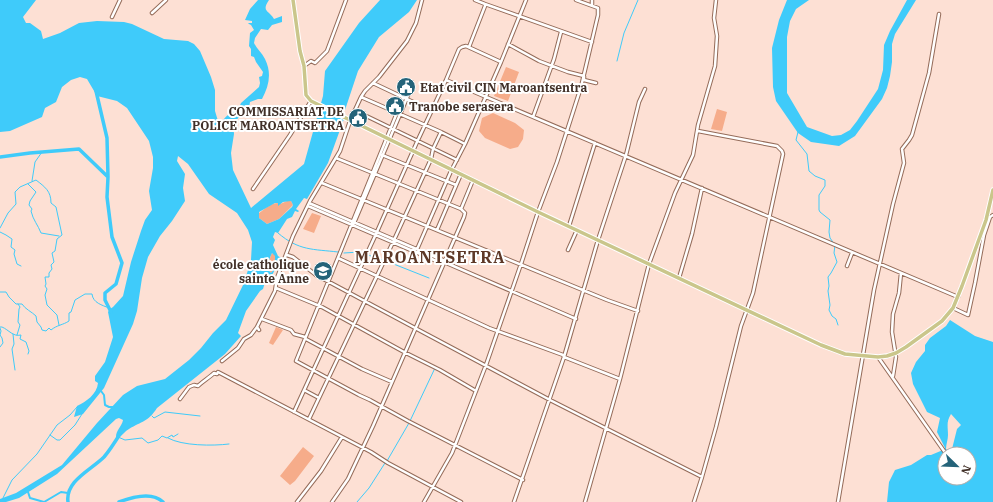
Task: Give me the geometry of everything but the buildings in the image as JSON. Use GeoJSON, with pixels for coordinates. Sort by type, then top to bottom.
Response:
{"type":"FeatureCollection","features":[{"type":"Feature","properties":{"kind":"main road"},"geometry":{"type":"LineString","coordinates":[[293,0],[300,51],[304,66],[306,95],[315,104],[538,212],[829,348],[845,354],[862,357],[878,357],[896,353],[942,321],[953,308],[958,297],[981,237],[993,190]]}},
{"type":"Feature","properties":{"kind":"street"},"geometry":{"type":"LineString","coordinates":[[112,17],[120,0]]}},
{"type":"Feature","properties":{"kind":"street"},"geometry":{"type":"LineString","coordinates":[[152,13],[166,0]]}},
{"type":"Feature","properties":{"kind":"street"},"geometry":{"type":"LineString","coordinates":[[304,66],[311,61],[315,63],[327,51],[346,0]]}},
{"type":"Feature","properties":{"kind":"street"},"geometry":{"type":"LineString","coordinates":[[222,361],[238,348],[244,339],[258,329],[276,288],[277,278],[291,243],[309,205],[344,142],[350,121],[356,111],[360,97],[394,59],[409,37],[416,23],[422,0]]}},
{"type":"Feature","properties":{"kind":"street"},"geometry":{"type":"LineString","coordinates":[[475,0],[592,42]]}},
{"type":"Feature","properties":{"kind":"street"},"geometry":{"type":"LineString","coordinates":[[412,261],[501,62],[526,0]]}},
{"type":"Feature","properties":{"kind":"street"},"geometry":{"type":"LineString","coordinates":[[424,502],[448,460],[486,366],[567,131],[584,76],[598,14],[598,8],[576,0]]}},
{"type":"Feature","properties":{"kind":"street"},"geometry":{"type":"LineString","coordinates":[[592,0],[592,5]]}},
{"type":"Feature","properties":{"kind":"street"},"geometry":{"type":"LineString","coordinates":[[585,502],[620,379],[649,264],[672,200],[692,158],[697,131],[715,66],[717,36],[714,18],[716,0]]}},
{"type":"Feature","properties":{"kind":"street"},"geometry":{"type":"LineString","coordinates":[[469,47],[485,4]]}},
{"type":"Feature","properties":{"kind":"street"},"geometry":{"type":"LineString","coordinates":[[838,502],[879,264],[904,163],[902,154],[903,148],[911,137],[924,94],[939,14]]}},
{"type":"Feature","properties":{"kind":"street"},"geometry":{"type":"LineString","coordinates":[[534,117],[561,32]]}},
{"type":"Feature","properties":{"kind":"street"},"geometry":{"type":"LineString","coordinates":[[508,44],[539,61],[584,76],[584,80],[596,83]]}},
{"type":"Feature","properties":{"kind":"street"},"geometry":{"type":"LineString","coordinates":[[294,412],[388,209],[459,50],[464,46],[469,47],[501,62]]}},
{"type":"Feature","properties":{"kind":"street"},"geometry":{"type":"LineString","coordinates":[[446,80],[958,297]]}},
{"type":"Feature","properties":{"kind":"street"},"geometry":{"type":"LineString","coordinates":[[373,83],[432,111]]}},
{"type":"Feature","properties":{"kind":"street"},"geometry":{"type":"LineString","coordinates":[[514,502],[523,480],[576,319],[583,290],[626,155],[639,102],[644,89]]}},
{"type":"Feature","properties":{"kind":"street"},"geometry":{"type":"LineString","coordinates":[[360,97],[425,124],[464,144]]}},
{"type":"Feature","properties":{"kind":"street"},"geometry":{"type":"LineString","coordinates":[[373,173],[382,155],[405,98]]}},
{"type":"Feature","properties":{"kind":"street"},"geometry":{"type":"LineString","coordinates":[[253,189],[290,136],[311,101]]}},
{"type":"Feature","properties":{"kind":"street"},"geometry":{"type":"LineString","coordinates":[[356,111],[417,142],[457,160]]}},
{"type":"Feature","properties":{"kind":"street"},"geometry":{"type":"LineString","coordinates":[[694,502],[721,408],[740,327],[753,293],[783,154],[781,149],[777,146],[697,131]]}},
{"type":"Feature","properties":{"kind":"street"},"geometry":{"type":"LineString","coordinates":[[309,419],[394,241],[431,159],[433,149],[441,132]]}},
{"type":"Feature","properties":{"kind":"street"},"geometry":{"type":"LineString","coordinates":[[388,139],[296,361],[523,480]]}},
{"type":"Feature","properties":{"kind":"street"},"geometry":{"type":"LineString","coordinates":[[569,226],[595,143]]}},
{"type":"Feature","properties":{"kind":"street"},"geometry":{"type":"LineString","coordinates":[[382,155],[456,185]]}},
{"type":"Feature","properties":{"kind":"street"},"geometry":{"type":"LineString","coordinates":[[332,502],[348,479],[465,215],[461,210],[439,200],[336,158]]}},
{"type":"Feature","properties":{"kind":"street"},"geometry":{"type":"LineString","coordinates":[[438,230],[461,174]]}},
{"type":"Feature","properties":{"kind":"street"},"geometry":{"type":"LineString","coordinates":[[461,210],[474,180]]}},
{"type":"Feature","properties":{"kind":"street"},"geometry":{"type":"LineString","coordinates":[[322,182],[362,200],[405,216],[427,227],[438,230],[612,302],[638,311]]}},
{"type":"Feature","properties":{"kind":"street"},"geometry":{"type":"LineString","coordinates":[[679,278],[692,234],[702,188]]}},
{"type":"Feature","properties":{"kind":"street"},"geometry":{"type":"LineString","coordinates":[[309,205],[443,260],[444,262],[576,319]]}},
{"type":"Feature","properties":{"kind":"street"},"geometry":{"type":"LineString","coordinates":[[982,232],[991,216],[987,213]]}},
{"type":"Feature","properties":{"kind":"street"},"geometry":{"type":"LineString","coordinates":[[953,308],[968,314],[975,283],[981,237],[988,221]]}},
{"type":"Feature","properties":{"kind":"street"},"geometry":{"type":"LineString","coordinates":[[568,250],[577,230]]}},
{"type":"Feature","properties":{"kind":"street"},"geometry":{"type":"LineString","coordinates":[[847,266],[852,253]]}},
{"type":"Feature","properties":{"kind":"street"},"geometry":{"type":"LineString","coordinates":[[286,255],[293,257],[312,273],[486,366],[702,477]]}},
{"type":"Feature","properties":{"kind":"street"},"geometry":{"type":"LineString","coordinates":[[338,258],[498,331],[563,355],[564,357],[620,379]]}},
{"type":"Feature","properties":{"kind":"street"},"geometry":{"type":"LineString","coordinates":[[892,376],[896,357],[892,332],[893,314],[899,295],[901,273]]}},
{"type":"Feature","properties":{"kind":"street"},"geometry":{"type":"LineString","coordinates":[[276,288],[338,316],[440,370],[476,391]]}},
{"type":"Feature","properties":{"kind":"street"},"geometry":{"type":"LineString","coordinates":[[262,319],[291,330],[294,334],[306,338],[362,369],[392,382]]}},
{"type":"Feature","properties":{"kind":"street"},"geometry":{"type":"LineString","coordinates":[[878,357],[941,446]]}},
{"type":"Feature","properties":{"kind":"street"},"geometry":{"type":"LineString","coordinates":[[180,399],[189,387],[194,385],[198,386],[208,377],[214,373],[217,374],[218,372],[362,447],[388,463],[461,502]]}},
{"type":"Feature","properties":{"kind":"street"},"geometry":{"type":"LineString","coordinates":[[304,390],[319,398]]}},
{"type":"Feature","properties":{"kind":"street"},"geometry":{"type":"LineString","coordinates":[[297,502],[321,471],[342,437]]}},
{"type":"Feature","properties":{"kind":"shaded area"},"geometry":{"type":"Polygon","coordinates":[[[506,67],[519,72],[508,101],[494,96],[506,67]]]}},
{"type":"Feature","properties":{"kind":"shaded area"},"geometry":{"type":"Polygon","coordinates":[[[717,109],[727,112],[722,131],[711,129],[717,109]]]}},
{"type":"Feature","properties":{"kind":"shaded area"},"geometry":{"type":"Polygon","coordinates":[[[493,113],[515,123],[524,130],[523,139],[518,147],[510,149],[485,138],[479,131],[482,118],[493,113]]]}},
{"type":"Feature","properties":{"kind":"shaded area"},"geometry":{"type":"Polygon","coordinates":[[[291,201],[293,205],[279,219],[267,224],[259,218],[259,213],[268,206],[275,203],[278,203],[278,205],[291,201]]]}},
{"type":"Feature","properties":{"kind":"shaded area"},"geometry":{"type":"Polygon","coordinates":[[[312,213],[321,216],[314,233],[303,229],[312,213]]]}},
{"type":"Feature","properties":{"kind":"shaded area"},"geometry":{"type":"Polygon","coordinates":[[[272,253],[275,255],[275,268],[271,273],[268,266],[272,253]]]}},
{"type":"Feature","properties":{"kind":"shaded area"},"geometry":{"type":"Polygon","coordinates":[[[276,327],[283,330],[273,345],[269,343],[276,327]]]}},
{"type":"Feature","properties":{"kind":"shaded area"},"geometry":{"type":"Polygon","coordinates":[[[303,447],[314,456],[295,481],[290,485],[280,476],[303,447]]]}},
{"type":"Feature","properties":{"kind":"water"},"geometry":{"type":"Polygon","coordinates":[[[0,0],[36,0],[23,17],[26,23],[30,23],[41,31],[43,39],[60,33],[79,23],[97,21],[124,22],[132,24],[164,39],[188,41],[194,44],[200,51],[211,77],[215,90],[215,111],[218,121],[221,123],[228,115],[238,110],[241,103],[259,87],[259,77],[262,76],[263,72],[254,57],[251,56],[251,49],[249,46],[250,33],[254,30],[248,23],[252,23],[252,21],[245,20],[250,9],[258,0],[269,0],[266,7],[267,11],[274,19],[282,16],[282,22],[272,25],[268,30],[261,29],[255,38],[254,43],[267,64],[269,74],[268,84],[262,99],[250,102],[249,108],[233,123],[234,134],[231,153],[233,170],[251,208],[304,164],[323,96],[325,71],[359,23],[380,0],[417,0],[409,12],[379,37],[358,71],[345,110],[343,110],[342,113],[345,116],[328,163],[307,199],[304,198],[296,209],[299,211],[295,211],[292,217],[287,219],[278,233],[275,232],[273,237],[275,240],[273,245],[278,256],[281,258],[270,279],[266,279],[263,289],[246,311],[238,333],[241,336],[225,354],[157,408],[148,419],[128,430],[119,437],[116,437],[123,420],[119,418],[116,419],[57,474],[19,498],[6,502],[0,502],[0,499],[16,493],[62,465],[97,423],[123,395],[137,386],[165,379],[189,360],[201,348],[226,320],[244,283],[251,260],[252,242],[248,230],[237,213],[209,194],[188,164],[178,156],[177,161],[185,174],[183,188],[185,201],[160,236],[148,257],[142,278],[137,311],[133,324],[104,388],[83,414],[74,417],[77,406],[96,391],[98,383],[95,381],[95,376],[105,362],[113,337],[108,312],[123,296],[131,262],[141,231],[145,220],[152,210],[149,191],[153,168],[153,157],[149,141],[127,108],[117,101],[97,96],[87,79],[80,77],[71,80],[62,87],[56,102],[45,108],[42,117],[10,131],[0,132],[0,0]],[[291,201],[283,202],[278,206],[278,203],[275,203],[259,212],[259,218],[267,224],[279,219],[292,207],[293,205],[291,201]],[[272,253],[268,266],[271,273],[275,268],[275,256],[272,253]]]}},
{"type":"Feature","properties":{"kind":"water"},"geometry":{"type":"Polygon","coordinates":[[[787,0],[809,0],[796,9],[790,21],[787,37],[787,93],[807,127],[832,136],[841,135],[850,130],[878,89],[883,70],[884,45],[907,0],[916,0],[895,34],[892,44],[890,76],[882,99],[855,136],[839,146],[811,142],[798,133],[776,101],[773,87],[772,48],[779,20],[787,0]]]}},
{"type":"Feature","properties":{"kind":"water"},"geometry":{"type":"Polygon","coordinates":[[[950,320],[975,336],[993,342],[993,502],[887,502],[889,482],[895,470],[911,465],[927,455],[937,452],[937,486],[977,486],[977,446],[953,446],[957,429],[961,425],[951,414],[948,422],[946,446],[944,446],[937,432],[940,418],[927,412],[913,384],[911,373],[916,362],[925,351],[925,345],[930,338],[946,326],[950,320]]]}},
{"type":"Feature","properties":{"kind":"waterway"},"geometry":{"type":"LineString","coordinates":[[617,61],[624,33],[638,0]]}},
{"type":"Feature","properties":{"kind":"waterway"},"geometry":{"type":"LineString","coordinates":[[96,91],[107,138],[108,177]]}},
{"type":"Feature","properties":{"kind":"waterway"},"geometry":{"type":"LineString","coordinates":[[798,132],[796,140],[807,154],[809,171],[815,176],[825,180],[825,186],[819,195],[819,210],[830,220],[830,238],[835,245],[834,253],[837,262],[828,277],[828,291],[830,305],[829,310],[832,316],[836,319],[838,325]]}},
{"type":"Feature","properties":{"kind":"waterway"},"geometry":{"type":"LineString","coordinates":[[0,157],[79,149],[108,177],[107,197],[112,237],[122,263],[116,284],[105,293],[105,300],[111,312]]}},
{"type":"Feature","properties":{"kind":"waterway"},"geometry":{"type":"LineString","coordinates":[[32,181],[35,162],[42,152]]}},
{"type":"Feature","properties":{"kind":"waterway"},"geometry":{"type":"LineString","coordinates":[[0,228],[8,213],[16,204],[15,192],[20,187],[36,180],[47,190],[50,195],[51,203],[56,207],[62,235],[57,239],[55,251],[52,253],[54,262],[51,265],[52,269],[49,273],[49,277],[45,277],[45,286],[47,289],[45,295],[47,305],[57,315],[59,325]]}},
{"type":"Feature","properties":{"kind":"waterway"},"geometry":{"type":"LineString","coordinates":[[28,184],[36,192],[29,205],[32,209],[31,211],[34,220],[41,233],[59,236]]}},
{"type":"Feature","properties":{"kind":"waterway"},"geometry":{"type":"LineString","coordinates":[[0,232],[12,239],[11,247],[15,250],[14,254],[17,264],[21,266]]}},
{"type":"Feature","properties":{"kind":"waterway"},"geometry":{"type":"LineString","coordinates":[[278,233],[293,243],[306,248],[338,252]]}},
{"type":"Feature","properties":{"kind":"waterway"},"geometry":{"type":"LineString","coordinates":[[344,253],[365,253]]}},
{"type":"Feature","properties":{"kind":"waterway"},"geometry":{"type":"LineString","coordinates":[[368,255],[382,260]]}},
{"type":"Feature","properties":{"kind":"waterway"},"geometry":{"type":"LineString","coordinates":[[386,261],[429,278]]}},
{"type":"Feature","properties":{"kind":"waterway"},"geometry":{"type":"LineString","coordinates":[[0,292],[6,292],[16,304],[22,304],[36,316],[37,322],[42,330],[46,331],[49,328],[51,330],[69,321],[69,313],[71,312],[75,300],[85,294],[92,294],[96,302],[109,308]]}},
{"type":"Feature","properties":{"kind":"waterway"},"geometry":{"type":"LineString","coordinates":[[17,335],[20,325],[18,322],[20,307],[18,304]]}},
{"type":"Feature","properties":{"kind":"waterway"},"geometry":{"type":"LineString","coordinates":[[0,327],[13,334],[21,335],[20,339],[26,342],[29,351],[28,354]]}},
{"type":"Feature","properties":{"kind":"waterway"},"geometry":{"type":"LineString","coordinates":[[0,328],[0,335],[3,343],[0,347]]}},
{"type":"Feature","properties":{"kind":"waterway"},"geometry":{"type":"LineString","coordinates":[[13,334],[14,344],[12,349],[15,370]]}},
{"type":"Feature","properties":{"kind":"waterway"},"geometry":{"type":"LineString","coordinates":[[410,421],[435,368]]}},
{"type":"Feature","properties":{"kind":"waterway"},"geometry":{"type":"LineString","coordinates":[[101,391],[104,395],[105,405],[114,407]]}},
{"type":"Feature","properties":{"kind":"waterway"},"geometry":{"type":"LineString","coordinates":[[3,498],[12,480],[37,454],[57,425],[70,415],[77,407]]}},
{"type":"Feature","properties":{"kind":"waterway"},"geometry":{"type":"LineString","coordinates":[[152,416],[154,418],[165,412],[200,416]]}},
{"type":"Feature","properties":{"kind":"waterway"},"geometry":{"type":"LineString","coordinates":[[50,435],[57,440],[60,440],[75,425],[82,414]]}},
{"type":"Feature","properties":{"kind":"waterway"},"geometry":{"type":"LineString","coordinates":[[387,461],[409,423]]}},
{"type":"Feature","properties":{"kind":"waterway"},"geometry":{"type":"LineString","coordinates":[[68,502],[68,495],[75,482],[80,476],[104,457],[120,434]]}},
{"type":"Feature","properties":{"kind":"waterway"},"geometry":{"type":"LineString","coordinates":[[118,437],[125,440],[142,438],[148,443],[158,440],[162,436],[167,438],[178,434]]}},
{"type":"Feature","properties":{"kind":"waterway"},"geometry":{"type":"LineString","coordinates":[[168,438],[174,441],[189,444],[229,444]]}},
{"type":"Feature","properties":{"kind":"waterway"},"geometry":{"type":"LineString","coordinates":[[357,502],[369,488],[385,463]]}},
{"type":"Feature","properties":{"kind":"waterway"},"geometry":{"type":"LineString","coordinates":[[28,492],[30,498],[44,502],[61,492],[68,493]]}},
{"type":"Feature","properties":{"kind":"waterway"},"geometry":{"type":"LineString","coordinates":[[119,502],[142,496],[153,497],[163,502]]}},
{"type":"Feature","properties":{"kind":"place","name":"Etat civil CIN Maroantsentra"},"geometry":{"type":"Point","coordinates":[406,87]}},
{"type":"Feature","properties":{"kind":"place","name":"Tranobe serasera"},"geometry":{"type":"Point","coordinates":[395,106]}},
{"type":"Feature","properties":{"kind":"place","name":"COMMISSARIAT DE POLICE MAROANTSETRA"},"geometry":{"type":"Point","coordinates":[358,118]}},
{"type":"Feature","properties":{"kind":"place","name":"école catholique sainte Anne"},"geometry":{"type":"Point","coordinates":[323,271]}},
{"type":"Feature","properties":{"kind":"district","name":"MAROANTSETRA"},"geometry":{"type":"Point","coordinates":[430,257]}}]}
